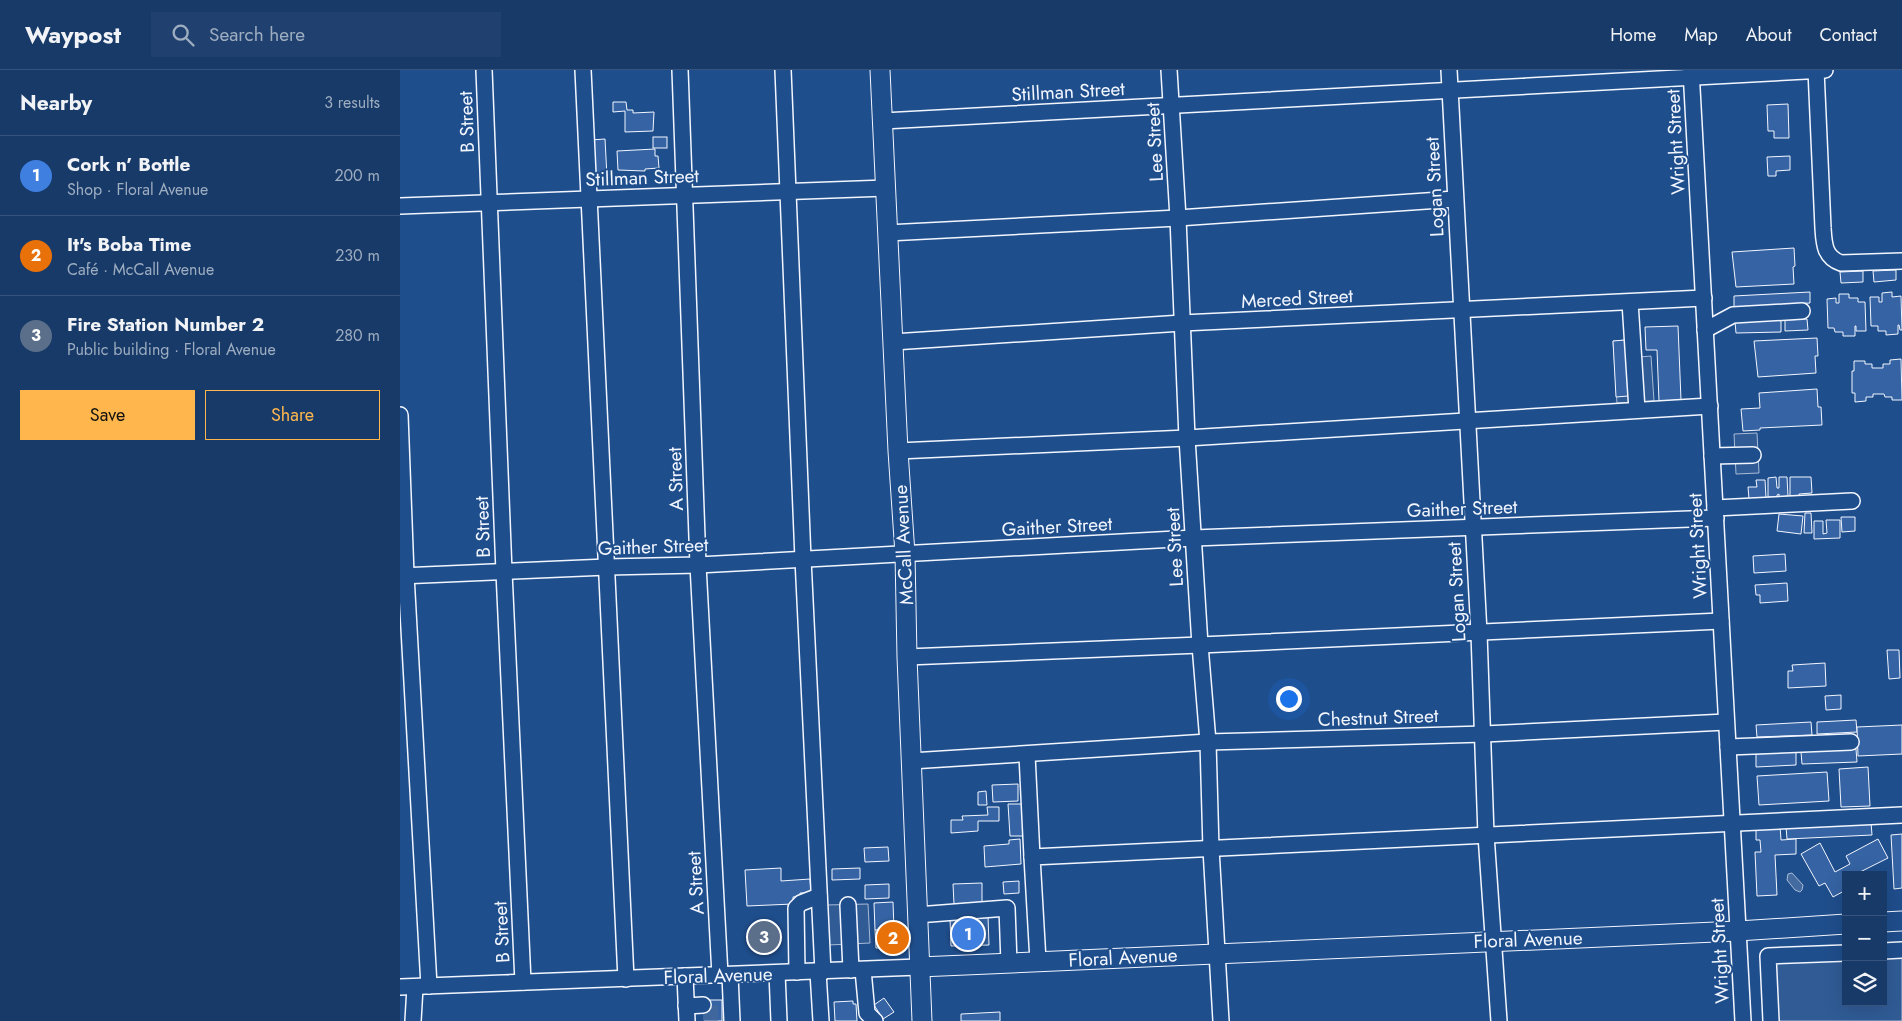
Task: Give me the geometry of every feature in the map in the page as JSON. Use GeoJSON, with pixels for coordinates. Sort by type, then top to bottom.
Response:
{"type":"FeatureCollection","features":[{"type":"Feature","properties":{"kind":"main road","name":"McCall Avenue"},"geometry":{"type":"LineString","coordinates":[[880,70],[898,451],[905,554],[907,657],[922,1021]]}},
{"type":"Feature","properties":{"kind":"main road"},"geometry":{"type":"LineString","coordinates":[[1887,922],[1902,921]]}},
{"type":"Feature","properties":{"kind":"main road","name":"Floral Avenue"},"geometry":{"type":"LineString","coordinates":[[920,967],[1738,931],[1842,924]]}},
{"type":"Feature","properties":{"kind":"street","name":"B Street"},"geometry":{"type":"LineString","coordinates":[[484,70],[523,982]]}},
{"type":"Feature","properties":{"kind":"street"},"geometry":{"type":"LineString","coordinates":[[583,70],[626,979]]}},
{"type":"Feature","properties":{"kind":"street","name":"A Street"},"geometry":{"type":"LineString","coordinates":[[680,70],[698,565],[728,1010]]}},
{"type":"Feature","properties":{"kind":"street"},"geometry":{"type":"LineString","coordinates":[[783,70],[819,896],[821,1021]]}},
{"type":"Feature","properties":{"kind":"street","name":"Lee Street"},"geometry":{"type":"LineString","coordinates":[[1170,70],[1187,438],[1208,742],[1211,849],[1218,953],[1220,1021]]}},
{"type":"Feature","properties":{"kind":"street","name":"Logan Street"},"geometry":{"type":"LineString","coordinates":[[1449,70],[1484,734],[1486,835],[1498,1021]]}},
{"type":"Feature","properties":{"kind":"street"},"geometry":{"type":"LineString","coordinates":[[1816,70],[1823,228],[1827,253],[1835,261],[1841,263],[1902,261]]}},
{"type":"Feature","properties":{"kind":"street","name":"Stillman Street"},"geometry":{"type":"LineString","coordinates":[[883,121],[1450,91],[1692,74],[1825,70]]}},
{"type":"Feature","properties":{"kind":"street","name":"Wright Street"},"geometry":{"type":"LineString","coordinates":[[1692,74],[1743,1021]]}},
{"type":"Feature","properties":{"kind":"street","name":"Stillman Street"},"geometry":{"type":"LineString","coordinates":[[400,206],[886,188]]}},
{"type":"Feature","properties":{"kind":"street"},"geometry":{"type":"LineString","coordinates":[[887,233],[1178,218],[1455,199]]}},
{"type":"Feature","properties":{"kind":"street","name":"Merced Street"},"geometry":{"type":"LineString","coordinates":[[893,342],[1182,323],[1704,298]]}},
{"type":"Feature","properties":{"kind":"street"},"geometry":{"type":"LineString","coordinates":[[1630,302],[1637,410]]}},
{"type":"Feature","properties":{"kind":"street"},"geometry":{"type":"LineString","coordinates":[[1706,330],[1733,315],[1802,310]]}},
{"type":"Feature","properties":{"kind":"street"},"geometry":{"type":"LineString","coordinates":[[898,451],[1187,438],[1710,406]]}},
{"type":"Feature","properties":{"kind":"street"},"geometry":{"type":"LineString","coordinates":[[400,415],[415,987],[413,1021]]}},
{"type":"Feature","properties":{"kind":"street"},"geometry":{"type":"LineString","coordinates":[[1712,456],[1753,455]]}},
{"type":"Feature","properties":{"kind":"street","name":"Gaither Street"},"geometry":{"type":"LineString","coordinates":[[403,576],[607,566],[698,565],[1194,538],[1472,528],[1715,513],[1852,501]]}},
{"type":"Feature","properties":{"kind":"street"},"geometry":{"type":"LineString","coordinates":[[907,657],[1200,646],[1720,621]]}},
{"type":"Feature","properties":{"kind":"street","name":"Chestnut Street"},"geometry":{"type":"LineString","coordinates":[[911,761],[1208,742],[1484,734],[1726,722]]}},
{"type":"Feature","properties":{"kind":"street"},"geometry":{"type":"LineString","coordinates":[[1728,747],[1851,742]]}},
{"type":"Feature","properties":{"kind":"street"},"geometry":{"type":"LineString","coordinates":[[1027,755],[1038,961]]}},
{"type":"Feature","properties":{"kind":"street"},"geometry":{"type":"LineString","coordinates":[[1032,857],[1902,815]]}},
{"type":"Feature","properties":{"kind":"street"},"geometry":{"type":"LineString","coordinates":[[797,972],[796,908],[801,903],[819,896]]}},
{"type":"Feature","properties":{"kind":"street"},"geometry":{"type":"LineString","coordinates":[[848,905],[857,970],[867,1013],[875,1021]]}},
{"type":"Feature","properties":{"kind":"street"},"geometry":{"type":"LineString","coordinates":[[917,915],[1007,908],[1009,963]]}},
{"type":"Feature","properties":{"kind":"street"},"geometry":{"type":"LineString","coordinates":[[1887,951],[1902,950]]}},
{"type":"Feature","properties":{"kind":"street"},"geometry":{"type":"LineString","coordinates":[[1771,1021],[1768,956],[1842,953]]}},
{"type":"Feature","properties":{"kind":"street","name":"Floral Avenue"},"geometry":{"type":"LineString","coordinates":[[415,987],[920,967]]}},
{"type":"Feature","properties":{"kind":"street"},"geometry":{"type":"LineString","coordinates":[[777,973],[779,1021]]}},
{"type":"Feature","properties":{"kind":"street"},"geometry":{"type":"LineString","coordinates":[[685,976],[687,1014],[703,1009]]}},
{"type":"Feature","properties":{"kind":"shaded area"},"geometry":{"type":"Polygon","coordinates":[[[1639,339],[1640,357],[1651,356],[1654,401],[1617,403],[1613,341],[1639,339]]]}},
{"type":"Feature","properties":{"kind":"shaded area"},"geometry":{"type":"Polygon","coordinates":[[[1757,433],[1759,473],[1736,474],[1734,434],[1757,433]]]}},
{"type":"Feature","properties":{"kind":"shaded area"},"geometry":{"type":"Polygon","coordinates":[[[1792,873],[1803,885],[1800,892],[1795,890],[1787,880],[1788,874],[1792,873]]]}},
{"type":"Feature","properties":{"kind":"shaded area"},"geometry":{"type":"Polygon","coordinates":[[[868,904],[870,943],[828,945],[826,905],[868,904]]]}},
{"type":"Feature","properties":{"kind":"shaded area"},"geometry":{"type":"Polygon","coordinates":[[[1902,947],[1902,1021],[1768,1021],[1764,955],[1842,950],[1842,1006],[1887,1006],[1887,948],[1902,947]]]}},
{"type":"Feature","properties":{"kind":"building"},"geometry":{"type":"Polygon","coordinates":[[[613,102],[626,102],[627,110],[633,110],[633,113],[654,112],[653,131],[625,132],[625,111],[613,112],[613,102]]]}},
{"type":"Feature","properties":{"kind":"building"},"geometry":{"type":"Polygon","coordinates":[[[1788,104],[1789,138],[1774,138],[1774,131],[1768,131],[1767,105],[1788,104]]]}},
{"type":"Feature","properties":{"kind":"building"},"geometry":{"type":"Polygon","coordinates":[[[653,137],[667,137],[667,148],[653,148],[653,137]]]}},
{"type":"Feature","properties":{"kind":"building"},"geometry":{"type":"Polygon","coordinates":[[[605,139],[607,177],[593,178],[591,140],[605,139]]]}},
{"type":"Feature","properties":{"kind":"building"},"geometry":{"type":"Polygon","coordinates":[[[655,149],[659,168],[645,169],[645,171],[618,170],[617,151],[655,149]]]}},
{"type":"Feature","properties":{"kind":"building"},"geometry":{"type":"Polygon","coordinates":[[[1790,156],[1790,170],[1776,171],[1776,176],[1768,176],[1767,157],[1790,156]]]}},
{"type":"Feature","properties":{"kind":"building"},"geometry":{"type":"Polygon","coordinates":[[[1794,248],[1794,284],[1736,287],[1732,252],[1794,248]]]}},
{"type":"Feature","properties":{"kind":"building"},"geometry":{"type":"Polygon","coordinates":[[[1896,270],[1896,280],[1874,282],[1873,271],[1896,270]]]}},
{"type":"Feature","properties":{"kind":"building"},"geometry":{"type":"Polygon","coordinates":[[[1863,271],[1863,282],[1841,283],[1840,272],[1863,271]]]}},
{"type":"Feature","properties":{"kind":"building"},"geometry":{"type":"Polygon","coordinates":[[[1810,292],[1810,303],[1734,307],[1734,296],[1810,292]]]}},
{"type":"Feature","properties":{"kind":"building"},"geometry":{"type":"Polygon","coordinates":[[[1892,292],[1892,297],[1901,296],[1902,330],[1900,330],[1898,325],[1898,334],[1886,335],[1886,331],[1878,331],[1878,326],[1871,326],[1870,297],[1879,297],[1879,302],[1882,302],[1882,293],[1892,292]]]}},
{"type":"Feature","properties":{"kind":"building"},"geometry":{"type":"Polygon","coordinates":[[[1839,294],[1849,294],[1849,298],[1858,298],[1858,302],[1865,302],[1866,331],[1856,331],[1855,326],[1855,336],[1843,336],[1843,332],[1835,332],[1834,328],[1828,328],[1827,299],[1836,298],[1836,303],[1839,303],[1839,294]]]}},
{"type":"Feature","properties":{"kind":"building"},"geometry":{"type":"Polygon","coordinates":[[[1807,319],[1808,330],[1785,331],[1785,320],[1807,319]]]}},
{"type":"Feature","properties":{"kind":"building"},"geometry":{"type":"Polygon","coordinates":[[[1781,320],[1781,332],[1736,333],[1735,322],[1781,320]]]}},
{"type":"Feature","properties":{"kind":"building"},"geometry":{"type":"Polygon","coordinates":[[[1678,326],[1681,400],[1659,401],[1657,350],[1646,350],[1645,327],[1678,326]]]}},
{"type":"Feature","properties":{"kind":"building"},"geometry":{"type":"Polygon","coordinates":[[[1817,338],[1818,356],[1815,356],[1816,373],[1758,377],[1754,341],[1817,338]]]}},
{"type":"Feature","properties":{"kind":"building"},"geometry":{"type":"Polygon","coordinates":[[[1625,340],[1628,396],[1616,397],[1613,341],[1625,340]]]}},
{"type":"Feature","properties":{"kind":"building"},"geometry":{"type":"Polygon","coordinates":[[[1901,359],[1902,400],[1892,400],[1892,397],[1885,397],[1884,394],[1873,394],[1873,397],[1866,397],[1866,401],[1855,402],[1855,393],[1852,393],[1854,361],[1865,361],[1865,364],[1872,364],[1872,368],[1883,368],[1883,364],[1890,364],[1890,360],[1901,359]]]}},
{"type":"Feature","properties":{"kind":"building"},"geometry":{"type":"Polygon","coordinates":[[[1817,389],[1822,425],[1760,428],[1760,430],[1743,431],[1741,409],[1760,408],[1759,393],[1817,389]]]}},
{"type":"Feature","properties":{"kind":"building"},"geometry":{"type":"Polygon","coordinates":[[[1776,477],[1777,488],[1779,488],[1779,477],[1787,477],[1788,496],[1779,497],[1779,494],[1777,497],[1768,497],[1768,478],[1776,477]]]}},
{"type":"Feature","properties":{"kind":"building"},"geometry":{"type":"Polygon","coordinates":[[[1790,477],[1811,477],[1812,493],[1790,496],[1790,477]]]}},
{"type":"Feature","properties":{"kind":"building"},"geometry":{"type":"Polygon","coordinates":[[[1756,480],[1765,480],[1766,498],[1749,499],[1748,487],[1757,487],[1756,480]]]}},
{"type":"Feature","properties":{"kind":"building"},"geometry":{"type":"Polygon","coordinates":[[[1805,513],[1811,513],[1812,533],[1804,533],[1805,513]]]}},
{"type":"Feature","properties":{"kind":"building"},"geometry":{"type":"Polygon","coordinates":[[[1779,514],[1803,516],[1801,534],[1777,531],[1779,514]]]}},
{"type":"Feature","properties":{"kind":"building"},"geometry":{"type":"Polygon","coordinates":[[[1841,517],[1855,517],[1855,531],[1842,532],[1841,517]]]}},
{"type":"Feature","properties":{"kind":"building"},"geometry":{"type":"Polygon","coordinates":[[[1826,520],[1840,520],[1840,538],[1814,539],[1814,521],[1823,521],[1823,534],[1827,533],[1826,520]]]}},
{"type":"Feature","properties":{"kind":"building"},"geometry":{"type":"Polygon","coordinates":[[[1785,554],[1786,571],[1754,573],[1753,556],[1785,554]]]}},
{"type":"Feature","properties":{"kind":"building"},"geometry":{"type":"Polygon","coordinates":[[[1787,583],[1788,601],[1760,603],[1760,595],[1756,595],[1755,585],[1787,583]]]}},
{"type":"Feature","properties":{"kind":"building"},"geometry":{"type":"Polygon","coordinates":[[[1887,650],[1899,650],[1900,678],[1889,679],[1887,650]]]}},
{"type":"Feature","properties":{"kind":"building"},"geometry":{"type":"Polygon","coordinates":[[[1825,663],[1826,686],[1788,688],[1788,671],[1793,671],[1792,665],[1825,663]]]}},
{"type":"Feature","properties":{"kind":"building"},"geometry":{"type":"Polygon","coordinates":[[[1841,695],[1841,709],[1826,710],[1825,696],[1841,695]]]}},
{"type":"Feature","properties":{"kind":"building"},"geometry":{"type":"Polygon","coordinates":[[[1856,720],[1857,732],[1817,734],[1817,722],[1856,720]]]}},
{"type":"Feature","properties":{"kind":"building"},"geometry":{"type":"Polygon","coordinates":[[[1811,722],[1812,735],[1757,737],[1756,725],[1811,722]]]}},
{"type":"Feature","properties":{"kind":"building"},"geometry":{"type":"Polygon","coordinates":[[[1902,725],[1902,754],[1858,756],[1857,727],[1902,725]]]}},
{"type":"Feature","properties":{"kind":"building"},"geometry":{"type":"Polygon","coordinates":[[[1856,749],[1857,762],[1802,764],[1801,752],[1856,749]]]}},
{"type":"Feature","properties":{"kind":"building"},"geometry":{"type":"Polygon","coordinates":[[[1796,752],[1796,765],[1756,767],[1756,754],[1796,752]]]}},
{"type":"Feature","properties":{"kind":"building"},"geometry":{"type":"Polygon","coordinates":[[[1868,767],[1870,806],[1841,807],[1839,769],[1868,767]]]}},
{"type":"Feature","properties":{"kind":"building"},"geometry":{"type":"Polygon","coordinates":[[[1827,772],[1829,801],[1759,805],[1757,776],[1827,772]]]}},
{"type":"Feature","properties":{"kind":"building"},"geometry":{"type":"Polygon","coordinates":[[[1018,784],[1018,801],[993,802],[992,785],[1018,784]]]}},
{"type":"Feature","properties":{"kind":"building"},"geometry":{"type":"Polygon","coordinates":[[[986,791],[987,805],[978,805],[978,792],[986,791]]]}},
{"type":"Feature","properties":{"kind":"building"},"geometry":{"type":"Polygon","coordinates":[[[1008,804],[1022,804],[1023,836],[1010,836],[1008,804]]]}},
{"type":"Feature","properties":{"kind":"building"},"geometry":{"type":"Polygon","coordinates":[[[987,807],[999,807],[999,821],[978,821],[978,831],[951,833],[951,820],[963,820],[962,816],[988,815],[987,807]]]}},
{"type":"Feature","properties":{"kind":"building"},"geometry":{"type":"Polygon","coordinates":[[[1871,822],[1872,835],[1787,839],[1786,826],[1871,822]]]}},
{"type":"Feature","properties":{"kind":"building"},"geometry":{"type":"Polygon","coordinates":[[[1780,826],[1781,840],[1796,839],[1796,854],[1775,855],[1777,895],[1757,896],[1755,852],[1761,852],[1760,840],[1756,840],[1756,827],[1780,826]]]}},
{"type":"Feature","properties":{"kind":"building"},"geometry":{"type":"Polygon","coordinates":[[[1902,834],[1902,888],[1894,889],[1891,835],[1902,834]]]}},
{"type":"Feature","properties":{"kind":"building"},"geometry":{"type":"Polygon","coordinates":[[[1020,839],[1021,864],[985,867],[984,846],[1009,844],[1009,840],[1020,839]]]}},
{"type":"Feature","properties":{"kind":"building"},"geometry":{"type":"Polygon","coordinates":[[[1878,839],[1888,858],[1862,871],[1842,871],[1842,892],[1833,897],[1825,883],[1819,886],[1801,854],[1820,843],[1835,872],[1850,864],[1846,856],[1878,839]]]}},
{"type":"Feature","properties":{"kind":"building"},"geometry":{"type":"Polygon","coordinates":[[[888,847],[889,861],[865,862],[864,848],[888,847]]]}},
{"type":"Feature","properties":{"kind":"building"},"geometry":{"type":"Polygon","coordinates":[[[781,868],[781,881],[810,879],[811,893],[800,893],[800,896],[793,897],[793,904],[747,906],[745,870],[781,868]]]}},
{"type":"Feature","properties":{"kind":"building"},"geometry":{"type":"Polygon","coordinates":[[[860,868],[860,879],[832,880],[832,869],[860,868]]]}},
{"type":"Feature","properties":{"kind":"building"},"geometry":{"type":"Polygon","coordinates":[[[1019,881],[1019,893],[1004,894],[1003,882],[1019,881]]]}},
{"type":"Feature","properties":{"kind":"building"},"geometry":{"type":"Polygon","coordinates":[[[982,883],[982,902],[954,904],[953,884],[982,883]]]}},
{"type":"Feature","properties":{"kind":"building"},"geometry":{"type":"Polygon","coordinates":[[[889,884],[889,898],[865,899],[865,885],[889,884]]]}},
{"type":"Feature","properties":{"kind":"building"},"geometry":{"type":"Polygon","coordinates":[[[893,902],[894,929],[875,930],[874,903],[893,902]]]}},
{"type":"Feature","properties":{"kind":"building"},"geometry":{"type":"Polygon","coordinates":[[[988,916],[989,945],[951,946],[950,918],[988,916]]]}},
{"type":"Feature","properties":{"kind":"building"},"geometry":{"type":"Polygon","coordinates":[[[901,929],[902,947],[876,948],[875,930],[901,929]]]}},
{"type":"Feature","properties":{"kind":"building"},"geometry":{"type":"Polygon","coordinates":[[[884,998],[894,1012],[883,1019],[874,1005],[884,998]]]}},
{"type":"Feature","properties":{"kind":"building"},"geometry":{"type":"Polygon","coordinates":[[[704,1000],[722,1000],[722,1021],[705,1021],[704,1000]]]}},
{"type":"Feature","properties":{"kind":"building"},"geometry":{"type":"Polygon","coordinates":[[[853,1001],[853,1004],[856,1004],[857,1021],[835,1021],[834,1002],[853,1001]]]}},
{"type":"Feature","properties":{"kind":"building"},"geometry":{"type":"Polygon","coordinates":[[[1000,1012],[1000,1021],[961,1021],[961,1014],[1000,1012]]]}},
{"type":"Feature","properties":{"kind":"tunnel"},"geometry":{"type":"LineString","coordinates":[[703,1013],[723,1013]]}},
{"type":"Feature","properties":{"kind":"place","name":"Cork n’ Bottle"},"geometry":{"type":"Point","coordinates":[968,934]}},
{"type":"Feature","properties":{"kind":"place","name":"Fire Station Number 2"},"geometry":{"type":"Point","coordinates":[764,937]}},
{"type":"Feature","properties":{"kind":"place","name":"It's Boba Time"},"geometry":{"type":"Point","coordinates":[893,938]}}]}
